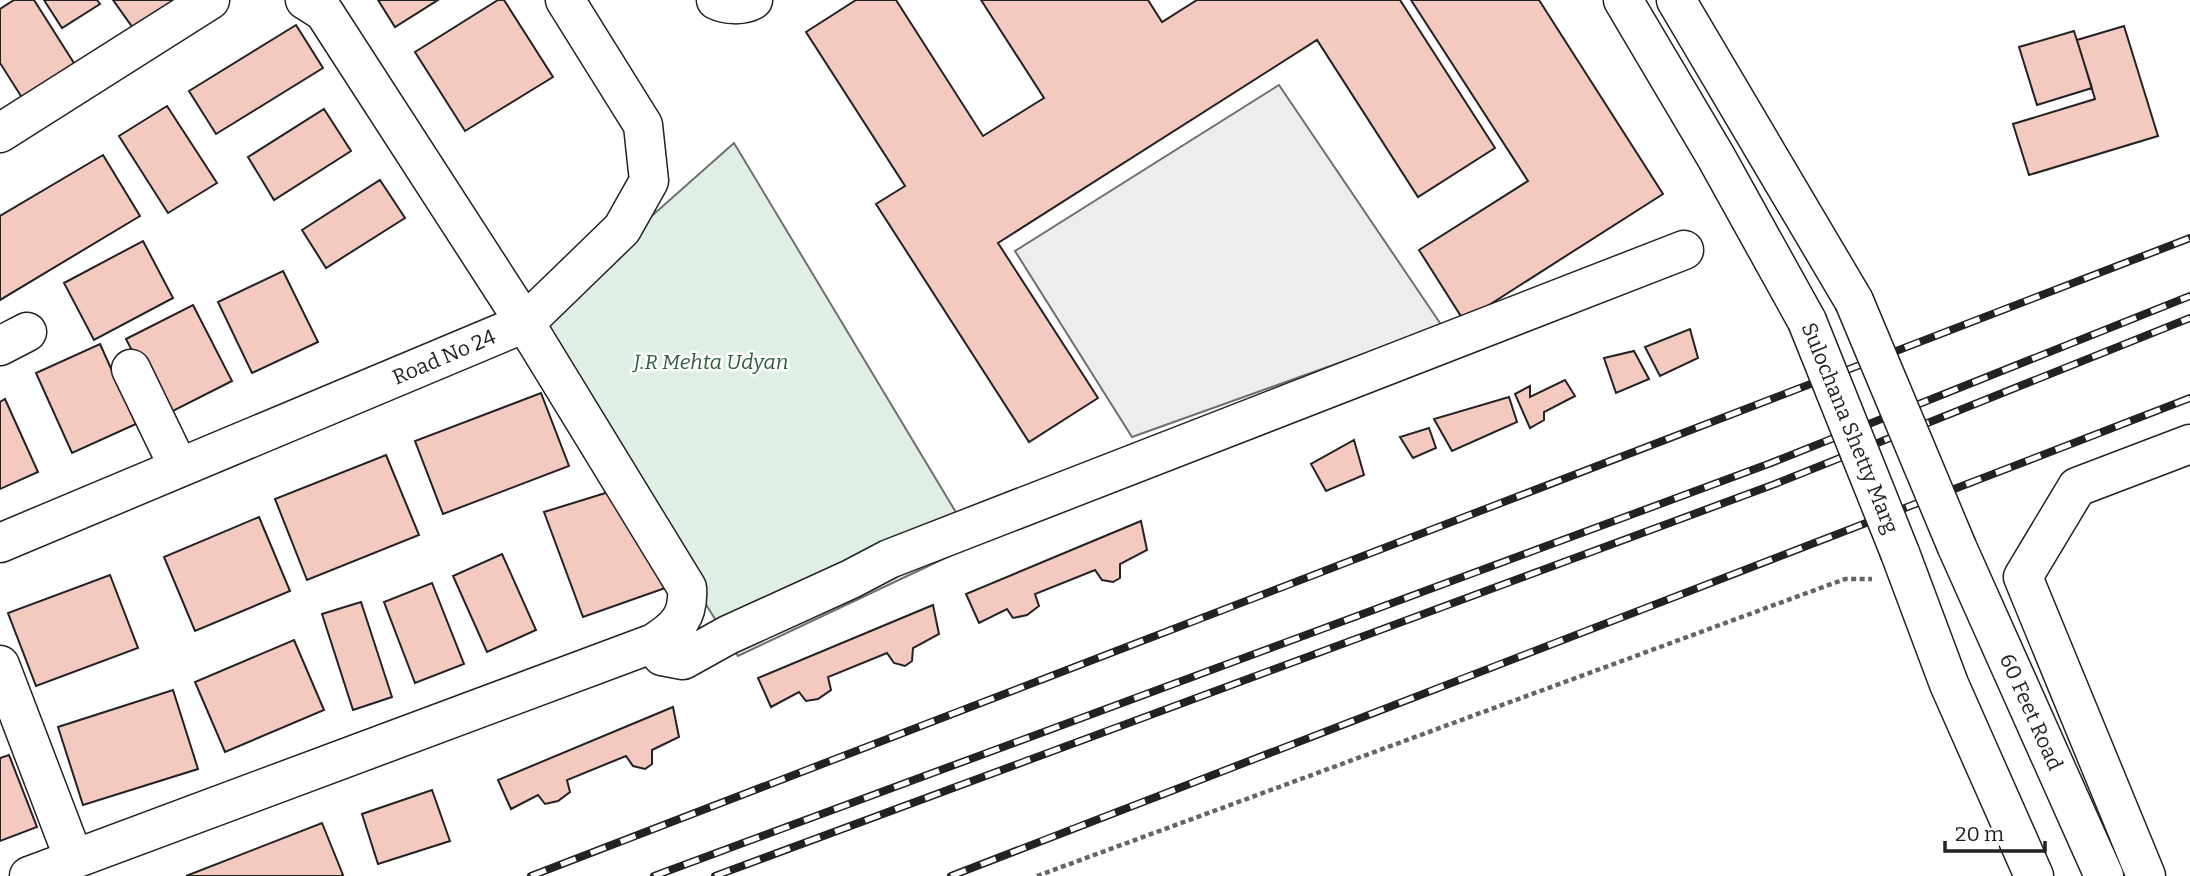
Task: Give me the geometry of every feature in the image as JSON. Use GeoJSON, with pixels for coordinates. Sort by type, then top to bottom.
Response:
{"type":"FeatureCollection","features":[{"type":"Feature","properties":{"kind":"street"},"geometry":{"type":"LineString","coordinates":[[0,133],[210,0]]}},
{"type":"Feature","properties":{"kind":"street"},"geometry":{"type":"LineString","coordinates":[[29,876],[654,643],[674,630],[688,605],[687,588],[525,323],[324,12],[305,0]]}},
{"type":"Feature","properties":{"kind":"street","name":"Road No 24"},"geometry":{"type":"LineString","coordinates":[[0,543],[525,323],[622,229],[649,181],[643,125],[565,0]]}},
{"type":"Feature","properties":{"kind":"street"},"geometry":{"type":"LineString","coordinates":[[716,0],[747,4],[753,0]]}},
{"type":"Feature","properties":{"kind":"street","name":"Sulochana Shetty Marg"},"geometry":{"type":"LineString","coordinates":[[1623,0],[1716,157],[1807,321],[1891,566],[1949,684],[2034,876]]}},
{"type":"Feature","properties":{"kind":"street","name":"60 Feet Road"},"geometry":{"type":"LineString","coordinates":[[1676,0],[1854,301],[1957,547],[2104,876]]}},
{"type":"Feature","properties":{"kind":"street"},"geometry":{"type":"LineString","coordinates":[[654,643],[662,656],[683,660],[728,635],[889,559],[1684,250]]}},
{"type":"Feature","properties":{"kind":"street"},"geometry":{"type":"LineString","coordinates":[[131,369],[179,468]]}},
{"type":"Feature","properties":{"kind":"street"},"geometry":{"type":"LineString","coordinates":[[2146,876],[2023,577],[2077,487],[2190,444]]}},
{"type":"Feature","properties":{"kind":"street"},"geometry":{"type":"LineString","coordinates":[[0,665],[74,859]]}},
{"type":"Feature","properties":{"kind":"path"},"geometry":{"type":"LineString","coordinates":[[1037,876],[1845,579],[1891,566]]}},
{"type":"Feature","properties":{"kind":"green space","name":"J.R Mehta Udyan"},"geometry":{"type":"Polygon","coordinates":[[[734,143],[975,544],[738,656],[531,323],[734,143]]]}},
{"type":"Feature","properties":{"kind":"shaded area"},"geometry":{"type":"Polygon","coordinates":[[[1279,85],[1442,326],[1132,437],[1015,251],[1279,85]]]}},
{"type":"Feature","properties":{"kind":"building"},"geometry":{"type":"Polygon","coordinates":[[[14,0],[34,0],[79,71],[26,104],[0,63],[0,9],[14,0]]]}},
{"type":"Feature","properties":{"kind":"building"},"geometry":{"type":"Polygon","coordinates":[[[44,0],[97,0],[100,4],[62,28],[44,0]]]}},
{"type":"Feature","properties":{"kind":"building"},"geometry":{"type":"Polygon","coordinates":[[[113,0],[178,0],[138,35],[113,0]]]}},
{"type":"Feature","properties":{"kind":"building"},"geometry":{"type":"Polygon","coordinates":[[[378,0],[438,0],[395,27],[378,0]]]}},
{"type":"Feature","properties":{"kind":"building"},"geometry":{"type":"Polygon","coordinates":[[[498,0],[504,0],[553,77],[465,131],[415,52],[498,0]]]}},
{"type":"Feature","properties":{"kind":"building"},"geometry":{"type":"Polygon","coordinates":[[[856,0],[896,0],[983,136],[1044,98],[981,0],[1148,0],[1162,22],[1197,0],[1400,0],[1495,148],[1418,197],[1317,40],[998,243],[1098,398],[1029,442],[876,204],[905,186],[806,32],[856,0]]]}},
{"type":"Feature","properties":{"kind":"building"},"geometry":{"type":"Polygon","coordinates":[[[1411,0],[1539,0],[1663,194],[1464,321],[1419,250],[1528,181],[1411,0]]]}},
{"type":"Feature","properties":{"kind":"building"},"geometry":{"type":"Polygon","coordinates":[[[296,25],[323,68],[216,134],[189,91],[296,25]]]}},
{"type":"Feature","properties":{"kind":"building"},"geometry":{"type":"Polygon","coordinates":[[[2124,26],[2158,136],[2029,175],[2013,124],[2095,99],[2077,40],[2124,26]]]}},
{"type":"Feature","properties":{"kind":"building"},"geometry":{"type":"Polygon","coordinates":[[[2074,31],[2092,88],[2037,105],[2019,47],[2074,31]]]}},
{"type":"Feature","properties":{"kind":"building"},"geometry":{"type":"Polygon","coordinates":[[[167,106],[217,183],[168,213],[119,136],[167,106]]]}},
{"type":"Feature","properties":{"kind":"building"},"geometry":{"type":"Polygon","coordinates":[[[324,109],[351,151],[274,200],[248,157],[324,109]]]}},
{"type":"Feature","properties":{"kind":"building"},"geometry":{"type":"Polygon","coordinates":[[[103,155],[140,216],[0,300],[0,216],[103,155]]]}},
{"type":"Feature","properties":{"kind":"building"},"geometry":{"type":"Polygon","coordinates":[[[380,180],[405,218],[326,268],[302,230],[380,180]]]}},
{"type":"Feature","properties":{"kind":"building"},"geometry":{"type":"Polygon","coordinates":[[[143,241],[173,298],[94,340],[64,283],[143,241]]]}},
{"type":"Feature","properties":{"kind":"building"},"geometry":{"type":"Polygon","coordinates":[[[283,271],[318,342],[252,373],[218,302],[283,271]]]}},
{"type":"Feature","properties":{"kind":"building"},"geometry":{"type":"Polygon","coordinates":[[[193,305],[232,381],[165,415],[126,339],[193,305]]]}},
{"type":"Feature","properties":{"kind":"building"},"geometry":{"type":"Polygon","coordinates":[[[1690,329],[1698,358],[1660,376],[1645,347],[1690,329]]]}},
{"type":"Feature","properties":{"kind":"building"},"geometry":{"type":"Polygon","coordinates":[[[100,344],[136,424],[72,453],[36,373],[100,344]]]}},
{"type":"Feature","properties":{"kind":"building"},"geometry":{"type":"Polygon","coordinates":[[[1634,351],[1649,379],[1616,393],[1604,358],[1634,351]]]}},
{"type":"Feature","properties":{"kind":"building"},"geometry":{"type":"Polygon","coordinates":[[[1565,380],[1575,396],[1544,412],[1544,420],[1530,428],[1515,394],[1530,386],[1530,397],[1565,380]]]}},
{"type":"Feature","properties":{"kind":"building"},"geometry":{"type":"Polygon","coordinates":[[[541,393],[569,466],[443,514],[415,441],[541,393]]]}},
{"type":"Feature","properties":{"kind":"building"},"geometry":{"type":"Polygon","coordinates":[[[1509,397],[1517,422],[1452,451],[1434,419],[1509,397]]]}},
{"type":"Feature","properties":{"kind":"building"},"geometry":{"type":"Polygon","coordinates":[[[5,399],[38,472],[0,489],[0,402],[5,399]]]}},
{"type":"Feature","properties":{"kind":"building"},"geometry":{"type":"Polygon","coordinates":[[[1429,428],[1436,448],[1413,458],[1400,437],[1429,428]]]}},
{"type":"Feature","properties":{"kind":"building"},"geometry":{"type":"Polygon","coordinates":[[[1354,440],[1364,475],[1326,491],[1311,464],[1354,440]]]}},
{"type":"Feature","properties":{"kind":"building"},"geometry":{"type":"Polygon","coordinates":[[[386,455],[419,535],[307,580],[275,499],[386,455]]]}},
{"type":"Feature","properties":{"kind":"building"},"geometry":{"type":"Polygon","coordinates":[[[612,491],[671,586],[583,617],[544,512],[612,491]]]}},
{"type":"Feature","properties":{"kind":"building"},"geometry":{"type":"Polygon","coordinates":[[[259,517],[290,591],[195,631],[164,557],[259,517]]]}},
{"type":"Feature","properties":{"kind":"building"},"geometry":{"type":"Polygon","coordinates":[[[1141,521],[1147,550],[1120,564],[1120,578],[1113,582],[1102,580],[1095,570],[1035,594],[1039,606],[1027,615],[1013,618],[1007,609],[979,623],[966,594],[1141,521]]]}},
{"type":"Feature","properties":{"kind":"building"},"geometry":{"type":"Polygon","coordinates":[[[502,554],[536,630],[487,652],[453,576],[502,554]]]}},
{"type":"Feature","properties":{"kind":"building"},"geometry":{"type":"Polygon","coordinates":[[[110,575],[138,648],[36,686],[8,613],[110,575]]]}},
{"type":"Feature","properties":{"kind":"building"},"geometry":{"type":"Polygon","coordinates":[[[432,583],[464,664],[415,683],[384,602],[432,583]]]}},
{"type":"Feature","properties":{"kind":"building"},"geometry":{"type":"Polygon","coordinates":[[[361,602],[392,697],[353,710],[322,614],[361,602]]]}},
{"type":"Feature","properties":{"kind":"building"},"geometry":{"type":"Polygon","coordinates":[[[933,605],[939,634],[913,648],[912,661],[905,666],[894,663],[887,653],[828,677],[831,690],[818,699],[806,701],[799,692],[771,707],[758,678],[933,605]]]}},
{"type":"Feature","properties":{"kind":"building"},"geometry":{"type":"Polygon","coordinates":[[[294,640],[324,710],[225,752],[195,682],[294,640]]]}},
{"type":"Feature","properties":{"kind":"building"},"geometry":{"type":"Polygon","coordinates":[[[173,690],[198,769],[83,805],[58,727],[173,690]]]}},
{"type":"Feature","properties":{"kind":"building"},"geometry":{"type":"Polygon","coordinates":[[[673,707],[679,737],[652,750],[652,764],[645,769],[633,766],[626,756],[567,780],[570,792],[558,801],[545,804],[538,795],[511,809],[498,780],[673,707]]]}},
{"type":"Feature","properties":{"kind":"building"},"geometry":{"type":"Polygon","coordinates":[[[9,755],[37,827],[0,841],[0,758],[9,755]]]}},
{"type":"Feature","properties":{"kind":"building"},"geometry":{"type":"Polygon","coordinates":[[[432,790],[450,841],[378,864],[362,814],[432,790]]]}},
{"type":"Feature","properties":{"kind":"building"},"geometry":{"type":"Polygon","coordinates":[[[322,823],[343,875],[341,876],[186,876],[322,823]]]}},
{"type":"Feature","properties":{"kind":"railway"},"geometry":{"type":"LineString","coordinates":[[531,876],[2190,238]]}},
{"type":"Feature","properties":{"kind":"railway"},"geometry":{"type":"LineString","coordinates":[[654,876],[1771,463],[2190,296]]}},
{"type":"Feature","properties":{"kind":"railway"},"geometry":{"type":"LineString","coordinates":[[715,876],[1775,484],[2190,318]]}},
{"type":"Feature","properties":{"kind":"railway"},"geometry":{"type":"LineString","coordinates":[[951,876],[2190,398]]}}]}
